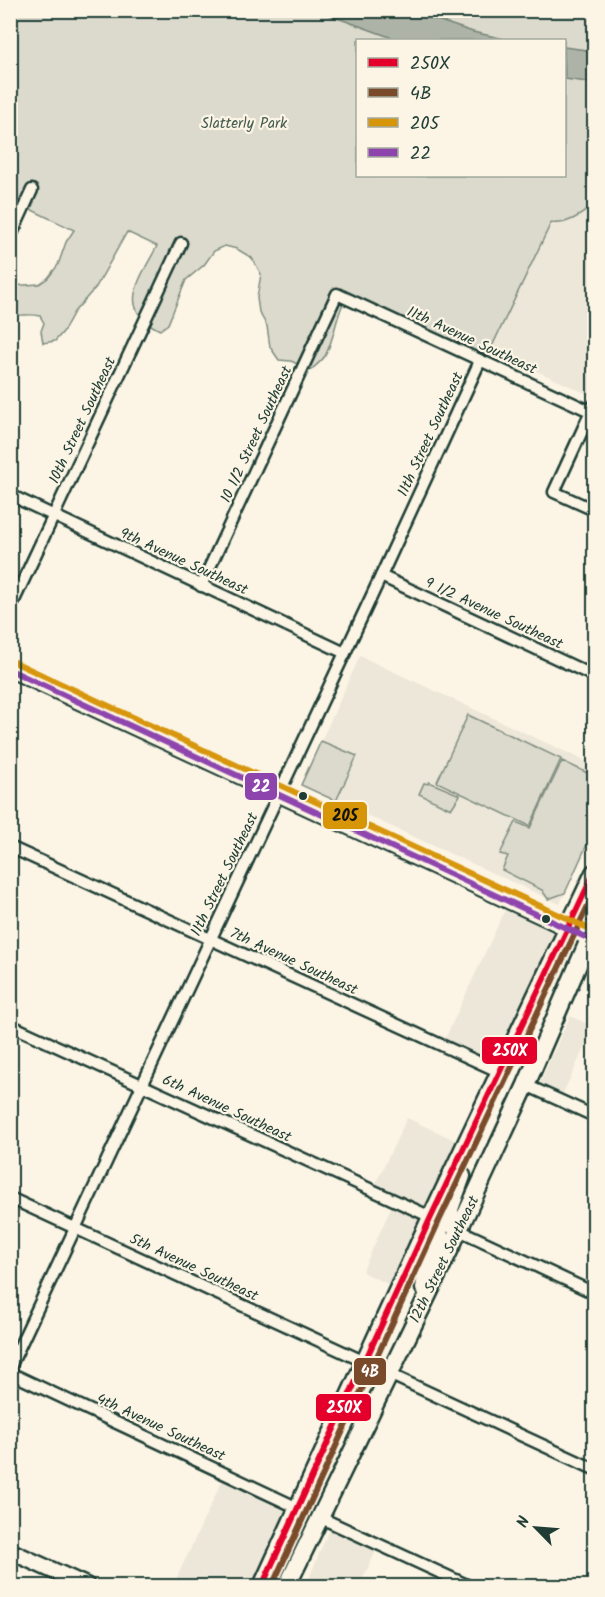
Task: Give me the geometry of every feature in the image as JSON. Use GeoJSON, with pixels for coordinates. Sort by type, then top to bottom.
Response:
{"type":"FeatureCollection","features":[{"type":"Feature","properties":{"kind":"main road","name":"12th Street Southeast"},"geometry":{"type":"LineString","coordinates":[[262,1587],[431,1217],[594,873]]}},
{"type":"Feature","properties":{"kind":"main road","name":"12th Street Southeast"},"geometry":{"type":"LineString","coordinates":[[287,1587],[459,1230],[593,936]]}},
{"type":"Feature","properties":{"kind":"main road"},"geometry":{"type":"LineString","coordinates":[[459,1230],[452,1225],[450,1209],[470,1154],[469,1138]]}},
{"type":"Feature","properties":{"kind":"main road"},"geometry":{"type":"LineString","coordinates":[[421,1307],[427,1271],[440,1236],[438,1223],[431,1217]]}},
{"type":"Feature","properties":{"kind":"main road"},"geometry":{"type":"LineString","coordinates":[[10,1551],[87,1587]]}},
{"type":"Feature","properties":{"kind":"street"},"geometry":{"type":"LineString","coordinates":[[10,238],[32,190]]}},
{"type":"Feature","properties":{"kind":"street","name":"10th Street Southeast"},"geometry":{"type":"LineString","coordinates":[[10,609],[181,243]]}},
{"type":"Feature","properties":{"kind":"street","name":"11th Avenue Southeast"},"geometry":{"type":"LineString","coordinates":[[337,294],[593,410]]}},
{"type":"Feature","properties":{"kind":"street","name":"10 1/2 Street Southeast"},"geometry":{"type":"LineString","coordinates":[[201,586],[337,294]]}},
{"type":"Feature","properties":{"kind":"street","name":"11th Street Southeast"},"geometry":{"type":"LineString","coordinates":[[10,1367],[480,360]]}},
{"type":"Feature","properties":{"kind":"street"},"geometry":{"type":"LineString","coordinates":[[593,410],[554,492],[594,510]]}},
{"type":"Feature","properties":{"kind":"street","name":"9th Avenue Southeast"},"geometry":{"type":"LineString","coordinates":[[10,495],[345,653]]}},
{"type":"Feature","properties":{"kind":"street","name":"9 1/2 Avenue Southeast"},"geometry":{"type":"LineString","coordinates":[[381,576],[594,676]]}},
{"type":"Feature","properties":{"kind":"street"},"geometry":{"type":"LineString","coordinates":[[10,670],[569,929],[593,936]]}},
{"type":"Feature","properties":{"kind":"street","name":"7th Avenue Southeast"},"geometry":{"type":"LineString","coordinates":[[10,847],[500,1072]]}},
{"type":"Feature","properties":{"kind":"street","name":"6th Avenue Southeast"},"geometry":{"type":"LineString","coordinates":[[10,1024],[431,1217]]}},
{"type":"Feature","properties":{"kind":"street"},"geometry":{"type":"LineString","coordinates":[[526,1085],[594,1116]]}},
{"type":"Feature","properties":{"kind":"street","name":"5th Avenue Southeast"},"geometry":{"type":"LineString","coordinates":[[10,1198],[365,1362]]}},
{"type":"Feature","properties":{"kind":"street"},"geometry":{"type":"LineString","coordinates":[[459,1230],[594,1293]]}},
{"type":"Feature","properties":{"kind":"street","name":"4th Avenue Southeast"},"geometry":{"type":"LineString","coordinates":[[10,1373],[298,1508]]}},
{"type":"Feature","properties":{"kind":"street"},"geometry":{"type":"LineString","coordinates":[[389,1374],[594,1469]]}},
{"type":"Feature","properties":{"kind":"street"},"geometry":{"type":"LineString","coordinates":[[319,1517],[469,1587]]}},
{"type":"Feature","properties":{"kind":"shaded area"},"geometry":{"type":"Polygon","coordinates":[[[318,11],[410,11],[473,32],[504,39],[395,39],[318,11]]]}},
{"type":"Feature","properties":{"kind":"shaded area"},"geometry":{"type":"Polygon","coordinates":[[[566,47],[594,51],[594,83],[566,79],[566,47]]]}},
{"type":"Feature","properties":{"kind":"shaded area"},"geometry":{"type":"Polygon","coordinates":[[[594,205],[594,397],[490,350],[551,222],[594,205]]]}},
{"type":"Feature","properties":{"kind":"shaded area"},"geometry":{"type":"Polygon","coordinates":[[[360,656],[594,765],[594,829],[560,904],[301,785],[360,656]]]}},
{"type":"Feature","properties":{"kind":"shaded area"},"geometry":{"type":"Polygon","coordinates":[[[505,910],[559,935],[499,1064],[445,1039],[505,910]]]}},
{"type":"Feature","properties":{"kind":"shaded area"},"geometry":{"type":"Polygon","coordinates":[[[570,1016],[594,1027],[560,1100],[537,1089],[570,1016]]]}},
{"type":"Feature","properties":{"kind":"shaded area"},"geometry":{"type":"Polygon","coordinates":[[[407,1118],[461,1143],[392,1286],[362,1272],[394,1201],[372,1191],[407,1118]]]}},
{"type":"Feature","properties":{"kind":"shaded area"},"geometry":{"type":"Polygon","coordinates":[[[222,1481],[288,1512],[254,1586],[173,1586],[222,1481]]]}},
{"type":"Feature","properties":{"kind":"shaded area"},"geometry":{"type":"Polygon","coordinates":[[[333,1524],[379,1545],[359,1586],[306,1586],[324,1542],[333,1524]]]}},
{"type":"Feature","properties":{"kind":"green space","name":"Slatterly Park"},"geometry":{"type":"Polygon","coordinates":[[[11,11],[594,11],[594,205],[569,221],[551,223],[484,363],[354,301],[343,304],[328,350],[324,358],[311,370],[291,361],[279,360],[270,347],[267,326],[259,312],[257,298],[261,274],[252,258],[237,249],[225,246],[214,251],[204,265],[186,280],[168,324],[160,330],[146,322],[138,313],[135,303],[135,292],[139,281],[157,246],[127,232],[96,287],[74,312],[63,332],[55,341],[43,343],[41,331],[44,323],[40,316],[11,314],[11,286],[39,284],[48,278],[58,265],[66,242],[74,230],[11,200],[11,11]]]}},
{"type":"Feature","properties":{"kind":"green space"},"geometry":{"type":"Polygon","coordinates":[[[468,715],[561,759],[530,826],[437,782],[468,715]]]}},
{"type":"Feature","properties":{"kind":"green space"},"geometry":{"type":"Polygon","coordinates":[[[321,741],[357,756],[336,801],[301,785],[321,741]]]}},
{"type":"Feature","properties":{"kind":"green space"},"geometry":{"type":"Polygon","coordinates":[[[562,761],[594,776],[594,829],[565,893],[548,899],[542,890],[502,870],[508,856],[500,854],[516,822],[530,828],[562,761]]]}},
{"type":"Feature","properties":{"kind":"green space"},"geometry":{"type":"Polygon","coordinates":[[[429,782],[460,795],[451,809],[419,794],[424,783],[429,782]]]}},
{"type":"Feature","properties":{"kind":"transit line","name":"205"},"geometry":{"type":"LineString","coordinates":[[14,662],[594,931]]}},
{"type":"Feature","properties":{"kind":"transit line","name":"22"},"geometry":{"type":"LineString","coordinates":[[10,670],[594,941]]}},
{"type":"Feature","properties":{"kind":"transit line","name":"250X"},"geometry":{"type":"LineString","coordinates":[[262,1586],[431,1217],[594,873]]}},
{"type":"Feature","properties":{"kind":"transit line","name":"4B"},"geometry":{"type":"LineString","coordinates":[[272,1586],[439,1221],[594,893]]}}]}
